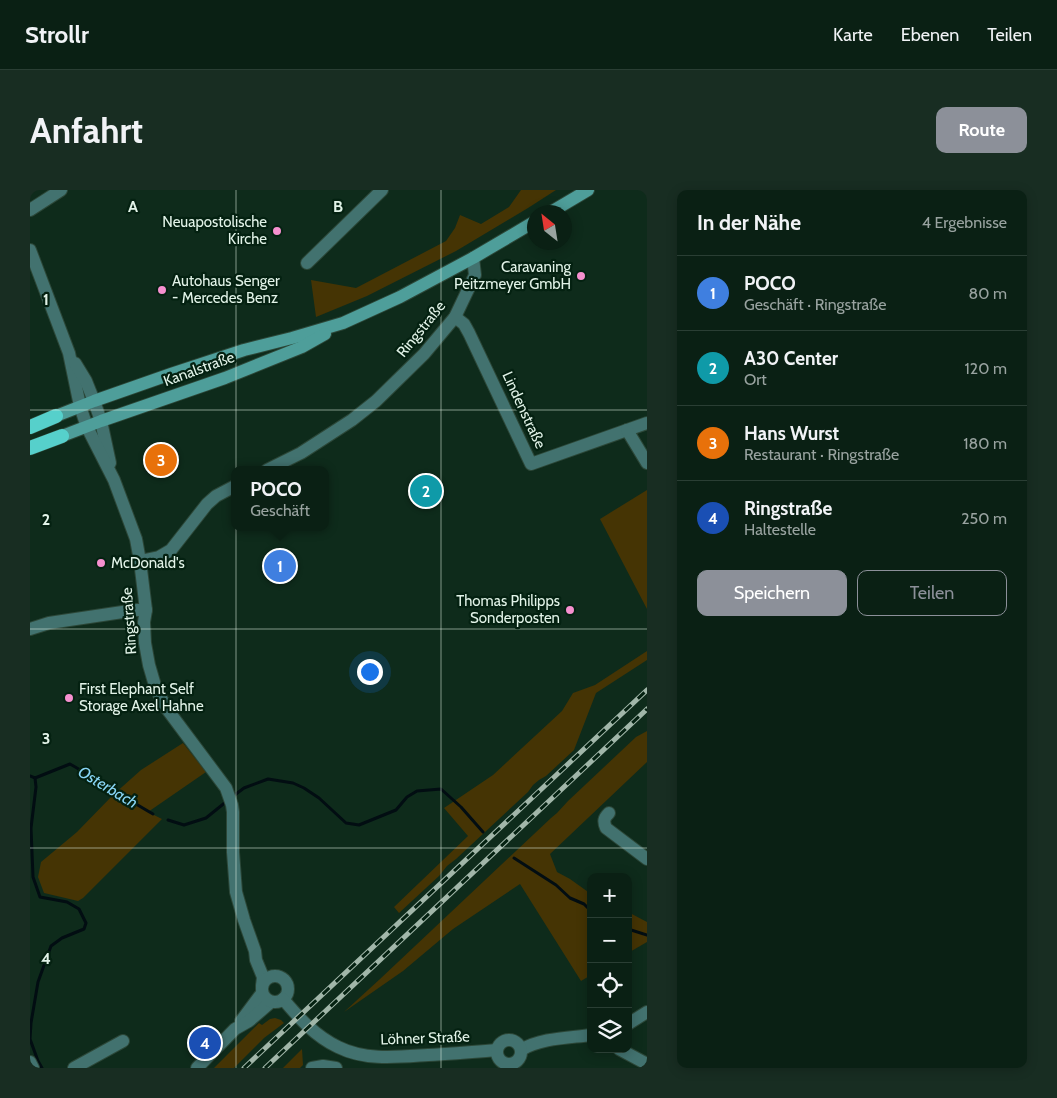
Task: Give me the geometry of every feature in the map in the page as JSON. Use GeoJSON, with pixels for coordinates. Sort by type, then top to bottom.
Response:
{"type":"FeatureCollection","features":[{"type":"Feature","properties":{"kind":"highway"},"geometry":{"type":"LineString","coordinates":[[30,427],[56,416]]}},
{"type":"Feature","properties":{"kind":"highway"},"geometry":{"type":"LineString","coordinates":[[30,448],[62,436]]}},
{"type":"Feature","properties":{"kind":"main road"},"geometry":{"type":"LineString","coordinates":[[563,205],[588,190]]}},
{"type":"Feature","properties":{"kind":"main road","name":"Kanalstraße"},"geometry":{"type":"LineString","coordinates":[[62,436],[225,378],[302,347],[343,323],[473,258],[527,226]]}},
{"type":"Feature","properties":{"kind":"main road","name":"Kanalstraße"},"geometry":{"type":"LineString","coordinates":[[56,416],[94,401],[244,350],[343,323]]}},
{"type":"Feature","properties":{"kind":"street"},"geometry":{"type":"LineString","coordinates":[[30,210],[61,190]]}},
{"type":"Feature","properties":{"kind":"street"},"geometry":{"type":"LineString","coordinates":[[307,263],[382,190]]}},
{"type":"Feature","properties":{"kind":"street"},"geometry":{"type":"LineString","coordinates":[[30,250],[69,352]]}},
{"type":"Feature","properties":{"kind":"street","name":"Ringstraße"},"geometry":{"type":"LineString","coordinates":[[275,466],[301,453],[352,420],[376,401],[424,354],[455,317],[475,275],[473,258]]}},
{"type":"Feature","properties":{"kind":"street","name":"Lindenstraße"},"geometry":{"type":"LineString","coordinates":[[455,317],[464,324],[473,340],[532,464],[647,423]]}},
{"type":"Feature","properties":{"kind":"street","name":"Ringstraße"},"geometry":{"type":"LineString","coordinates":[[69,352],[86,381],[94,401],[101,421],[114,480]]}},
{"type":"Feature","properties":{"kind":"street","name":"Ringstraße"},"geometry":{"type":"LineString","coordinates":[[69,352],[86,427],[114,480],[136,539],[146,610],[144,622],[145,643],[156,689],[167,709],[226,788],[230,800],[233,832],[233,871],[236,892],[256,951],[256,960],[265,994]]}},
{"type":"Feature","properties":{"kind":"street"},"geometry":{"type":"LineString","coordinates":[[626,430],[647,463]]}},
{"type":"Feature","properties":{"kind":"street"},"geometry":{"type":"LineString","coordinates":[[140,561],[159,557],[171,550],[207,504],[216,496],[231,488]]}},
{"type":"Feature","properties":{"kind":"street"},"geometry":{"type":"LineString","coordinates":[[30,629],[49,622],[146,610]]}},
{"type":"Feature","properties":{"kind":"street"},"geometry":{"type":"LineString","coordinates":[[609,813],[603,822],[606,828],[647,859]]}},
{"type":"Feature","properties":{"kind":"street","name":"Ringstraße"},"geometry":{"type":"LineString","coordinates":[[256,951],[263,957],[271,972],[280,977]]}},
{"type":"Feature","properties":{"kind":"street"},"geometry":{"type":"LineString","coordinates":[[271,977],[280,977],[288,987],[288,992],[284,999],[276,1002],[265,994],[264,982],[271,977]]}},
{"type":"Feature","properties":{"kind":"street"},"geometry":{"type":"LineString","coordinates":[[197,1068],[235,1029],[244,1015],[265,994]]}},
{"type":"Feature","properties":{"kind":"street","name":"Löhner Straße"},"geometry":{"type":"LineString","coordinates":[[284,999],[320,1037],[349,1052],[390,1063],[497,1050]]}},
{"type":"Feature","properties":{"kind":"street"},"geometry":{"type":"LineString","coordinates":[[632,1021],[647,1012]]}},
{"type":"Feature","properties":{"kind":"street"},"geometry":{"type":"LineString","coordinates":[[520,1060],[518,1043],[507,1040],[500,1044],[497,1050],[499,1058],[505,1063],[512,1063],[520,1060],[534,1044],[587,1036]]}},
{"type":"Feature","properties":{"kind":"street"},"geometry":{"type":"LineString","coordinates":[[74,1068],[123,1041]]}},
{"type":"Feature","properties":{"kind":"street"},"geometry":{"type":"LineString","coordinates":[[626,1053],[647,1064]]}},
{"type":"Feature","properties":{"kind":"street"},"geometry":{"type":"LineString","coordinates":[[30,1062],[33,1068]]}},
{"type":"Feature","properties":{"kind":"street"},"geometry":{"type":"LineString","coordinates":[[312,1068],[323,1066],[336,1068]]}},
{"type":"Feature","properties":{"kind":"shaded area"},"geometry":{"type":"Polygon","coordinates":[[[521,190],[556,190],[533,205],[527,205],[527,209],[456,251],[367,296],[316,317],[311,280],[356,288],[446,241],[455,228],[460,215],[481,224],[509,207],[521,190]]]}},
{"type":"Feature","properties":{"kind":"shaded area"},"geometry":{"type":"Polygon","coordinates":[[[647,490],[647,609],[600,519],[647,490]]]}},
{"type":"Feature","properties":{"kind":"shaded area"},"geometry":{"type":"Polygon","coordinates":[[[647,651],[647,660],[596,693],[574,750],[546,776],[533,785],[528,792],[399,913],[394,907],[468,836],[444,808],[493,775],[562,711],[573,693],[595,685],[647,651]]]}},
{"type":"Feature","properties":{"kind":"shaded area"},"geometry":{"type":"Polygon","coordinates":[[[647,731],[647,762],[550,854],[557,872],[587,891],[587,977],[581,981],[520,884],[453,929],[403,971],[344,1012],[557,813],[636,737],[647,731]]]}},
{"type":"Feature","properties":{"kind":"shaded area"},"geometry":{"type":"Polygon","coordinates":[[[183,743],[206,772],[148,812],[162,819],[83,898],[78,901],[44,893],[38,877],[41,862],[77,832],[113,795],[141,770],[183,743]]]}},
{"type":"Feature","properties":{"kind":"shaded area"},"geometry":{"type":"Polygon","coordinates":[[[632,914],[647,922],[647,942],[632,951],[632,914]]]}},
{"type":"Feature","properties":{"kind":"shaded area"},"geometry":{"type":"Polygon","coordinates":[[[275,1018],[284,1023],[264,1038],[234,1068],[214,1068],[259,1023],[262,1025],[275,1018]]]}},
{"type":"Feature","properties":{"kind":"shaded area"},"geometry":{"type":"Polygon","coordinates":[[[302,1049],[303,1065],[300,1068],[283,1068],[302,1049]]]}},
{"type":"Feature","properties":{"kind":"waterway","name":"Osterbach"},"geometry":{"type":"LineString","coordinates":[[35,778],[70,764],[153,814]]}},
{"type":"Feature","properties":{"kind":"waterway"},"geometry":{"type":"LineString","coordinates":[[30,776],[35,778],[36,787],[31,828],[33,877],[40,897],[67,902],[79,909],[86,923],[84,929],[62,938],[51,946],[38,982],[30,1039],[42,1068]]}},
{"type":"Feature","properties":{"kind":"waterway","name":"Osterbach"},"geometry":{"type":"LineString","coordinates":[[232,797],[244,788],[268,779],[293,783],[319,798],[346,823],[359,825],[396,810],[407,797],[417,791],[441,789],[461,807],[483,832]]}},
{"type":"Feature","properties":{"kind":"waterway","name":"Osterbach"},"geometry":{"type":"LineString","coordinates":[[168,820],[184,825],[206,818],[227,801]]}},
{"type":"Feature","properties":{"kind":"waterway","name":"Osterbach"},"geometry":{"type":"LineString","coordinates":[[514,858],[556,885],[570,898],[587,907]]}},
{"type":"Feature","properties":{"kind":"waterway","name":"Osterbach"},"geometry":{"type":"LineString","coordinates":[[632,930],[647,935]]}},
{"type":"Feature","properties":{"kind":"railway"},"geometry":{"type":"LineString","coordinates":[[244,1068],[647,690]]}},
{"type":"Feature","properties":{"kind":"railway"},"geometry":{"type":"LineString","coordinates":[[265,1068],[647,709]]}},
{"type":"Feature","properties":{"kind":"place","name":"Neuapostolische Kirche"},"geometry":{"type":"Point","coordinates":[277,231]}},
{"type":"Feature","properties":{"kind":"place","name":"Caravaning Peitzmeyer GmbH"},"geometry":{"type":"Point","coordinates":[581,276]}},
{"type":"Feature","properties":{"kind":"place","name":"Autohaus Senger - Mercedes Benz"},"geometry":{"type":"Point","coordinates":[162,290]}},
{"type":"Feature","properties":{"kind":"place","name":"Hans Wurst"},"geometry":{"type":"Point","coordinates":[161,460]}},
{"type":"Feature","properties":{"kind":"place","name":"A30 Center"},"geometry":{"type":"Point","coordinates":[426,491]}},
{"type":"Feature","properties":{"kind":"place","name":"McDonald's"},"geometry":{"type":"Point","coordinates":[101,563]}},
{"type":"Feature","properties":{"kind":"place","name":"POCO"},"geometry":{"type":"Point","coordinates":[280,566]}},
{"type":"Feature","properties":{"kind":"place","name":"Thomas Philipps Sonderposten"},"geometry":{"type":"Point","coordinates":[570,610]}},
{"type":"Feature","properties":{"kind":"place","name":"First Elephant Self Storage Axel Hahne"},"geometry":{"type":"Point","coordinates":[69,698]}},
{"type":"Feature","properties":{"kind":"place","name":"Ringstraße"},"geometry":{"type":"Point","coordinates":[205,1043]}}]}
